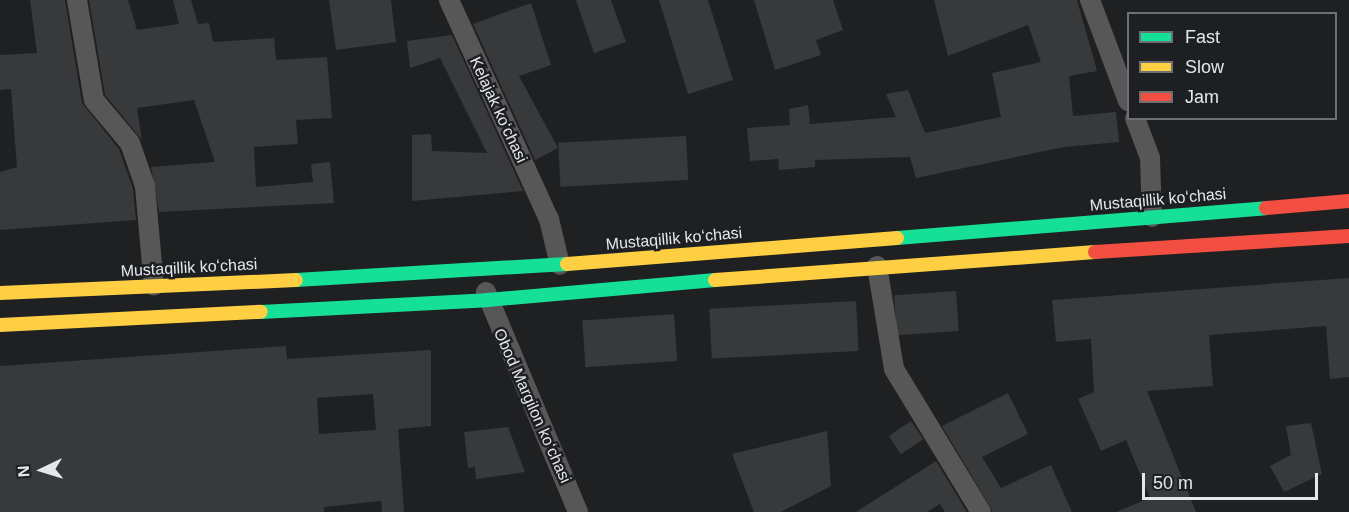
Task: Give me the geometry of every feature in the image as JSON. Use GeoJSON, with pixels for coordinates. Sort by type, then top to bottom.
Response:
{"type":"FeatureCollection","features":[{"type":"Feature","properties":{"kind":"main road","name":"Mustaqillik koʻchasi"},"geometry":{"type":"LineString","coordinates":[[0,293],[484,271],[1349,201]]}},
{"type":"Feature","properties":{"kind":"main road"},"geometry":{"type":"LineString","coordinates":[[0,325],[487,300],[878,266],[1349,236]]}},
{"type":"Feature","properties":{"kind":"street"},"geometry":{"type":"LineString","coordinates":[[77,0],[94,100],[130,144],[145,186],[154,286]]}},
{"type":"Feature","properties":{"kind":"street","name":"Kelajak koʻchasi"},"geometry":{"type":"LineString","coordinates":[[449,0],[549,219],[560,265]]}},
{"type":"Feature","properties":{"kind":"street"},"geometry":{"type":"LineString","coordinates":[[1090,0],[1127,99]]}},
{"type":"Feature","properties":{"kind":"street"},"geometry":{"type":"LineString","coordinates":[[1136,120],[1150,158],[1152,217]]}},
{"type":"Feature","properties":{"kind":"street"},"geometry":{"type":"LineString","coordinates":[[878,266],[894,369],[981,512]]}},
{"type":"Feature","properties":{"kind":"street","name":"Obod Margilon koʻchasi"},"geometry":{"type":"LineString","coordinates":[[484,271],[487,300],[578,512]]}},
{"type":"Feature","properties":{"kind":"building"},"geometry":{"type":"Polygon","coordinates":[[[30,0],[65,0],[82,103],[119,149],[133,189],[136,220],[0,230],[0,172],[17,167],[11,89],[0,90],[0,55],[37,53],[30,0]]]}},
{"type":"Feature","properties":{"kind":"building"},"geometry":{"type":"Polygon","coordinates":[[[89,0],[128,0],[137,30],[179,24],[173,0],[191,0],[198,24],[209,23],[213,42],[274,38],[276,60],[327,57],[332,118],[296,120],[298,144],[254,147],[256,187],[313,182],[311,164],[330,162],[334,203],[159,212],[151,167],[215,162],[194,100],[137,108],[142,140],[105,95],[89,0]]]}},
{"type":"Feature","properties":{"kind":"building"},"geometry":{"type":"Polygon","coordinates":[[[329,0],[391,0],[396,42],[336,50],[329,0]]]}},
{"type":"Feature","properties":{"kind":"building"},"geometry":{"type":"Polygon","coordinates":[[[576,0],[611,0],[626,42],[594,53],[576,0]]]}},
{"type":"Feature","properties":{"kind":"building"},"geometry":{"type":"Polygon","coordinates":[[[659,0],[708,0],[733,80],[688,94],[659,0]]]}},
{"type":"Feature","properties":{"kind":"building"},"geometry":{"type":"Polygon","coordinates":[[[754,0],[833,0],[843,30],[816,40],[821,55],[775,70],[754,0]]]}},
{"type":"Feature","properties":{"kind":"building"},"geometry":{"type":"Polygon","coordinates":[[[934,0],[1077,0],[1097,71],[1069,76],[1073,116],[1116,112],[1119,142],[1064,147],[916,178],[910,157],[815,160],[815,167],[779,170],[778,159],[750,161],[747,128],[790,125],[789,109],[808,105],[810,124],[896,117],[886,94],[908,90],[925,133],[1001,117],[992,73],[1041,62],[1028,25],[948,56],[934,0]]]}},
{"type":"Feature","properties":{"kind":"building"},"geometry":{"type":"Polygon","coordinates":[[[531,3],[551,65],[519,76],[558,148],[535,160],[473,24],[531,3]]]}},
{"type":"Feature","properties":{"kind":"building"},"geometry":{"type":"Polygon","coordinates":[[[452,35],[523,191],[412,201],[412,135],[431,134],[432,151],[487,153],[440,58],[410,68],[407,41],[452,35]]]}},
{"type":"Feature","properties":{"kind":"building"},"geometry":{"type":"Polygon","coordinates":[[[686,136],[688,180],[560,187],[558,143],[686,136]]]}},
{"type":"Feature","properties":{"kind":"building"},"geometry":{"type":"Polygon","coordinates":[[[1349,278],[1349,377],[1330,379],[1326,326],[1209,335],[1213,386],[1147,391],[1196,512],[1116,512],[1150,498],[1126,440],[1101,451],[1078,399],[1094,392],[1091,339],[1056,342],[1052,300],[1349,278]]]}},
{"type":"Feature","properties":{"kind":"building"},"geometry":{"type":"Polygon","coordinates":[[[956,291],[959,331],[897,335],[894,295],[956,291]]]}},
{"type":"Feature","properties":{"kind":"building"},"geometry":{"type":"Polygon","coordinates":[[[856,301],[859,351],[712,359],[709,309],[856,301]]]}},
{"type":"Feature","properties":{"kind":"building"},"geometry":{"type":"Polygon","coordinates":[[[674,314],[677,361],[586,367],[582,320],[674,314]]]}},
{"type":"Feature","properties":{"kind":"building"},"geometry":{"type":"Polygon","coordinates":[[[286,346],[287,359],[431,350],[431,426],[398,429],[404,512],[382,512],[381,501],[324,507],[324,512],[0,512],[0,366],[286,346]],[[373,394],[317,398],[319,434],[376,430],[373,394]]]}},
{"type":"Feature","properties":{"kind":"building"},"geometry":{"type":"Polygon","coordinates":[[[1008,393],[1028,434],[982,457],[1001,488],[1051,465],[1072,512],[993,512],[942,426],[1008,393]]]}},
{"type":"Feature","properties":{"kind":"building"},"geometry":{"type":"Polygon","coordinates":[[[911,421],[923,439],[901,454],[889,436],[911,421]]]}},
{"type":"Feature","properties":{"kind":"building"},"geometry":{"type":"Polygon","coordinates":[[[1311,423],[1322,474],[1284,492],[1270,466],[1291,455],[1286,426],[1311,423]]]}},
{"type":"Feature","properties":{"kind":"building"},"geometry":{"type":"Polygon","coordinates":[[[508,427],[525,472],[476,479],[475,467],[468,468],[464,432],[508,427]]]}},
{"type":"Feature","properties":{"kind":"building"},"geometry":{"type":"Polygon","coordinates":[[[827,431],[831,486],[781,512],[754,512],[732,454],[827,431]]]}},
{"type":"Feature","properties":{"kind":"building"},"geometry":{"type":"Polygon","coordinates":[[[936,461],[967,512],[945,512],[940,504],[927,512],[856,512],[936,461]]]}},
{"type":"Feature","properties":{"kind":"traffic: fast"},"geometry":{"type":"LineString","coordinates":[[897,238],[1266,208]]}},
{"type":"Feature","properties":{"kind":"traffic: fast"},"geometry":{"type":"LineString","coordinates":[[296,280],[567,264]]}},
{"type":"Feature","properties":{"kind":"traffic: fast"},"geometry":{"type":"LineString","coordinates":[[261,312],[487,300],[715,280]]}},
{"type":"Feature","properties":{"kind":"traffic: slow"},"geometry":{"type":"LineString","coordinates":[[567,264],[897,238]]}},
{"type":"Feature","properties":{"kind":"traffic: slow"},"geometry":{"type":"LineString","coordinates":[[715,280],[1095,252]]}},
{"type":"Feature","properties":{"kind":"traffic: slow"},"geometry":{"type":"LineString","coordinates":[[0,293],[296,280]]}},
{"type":"Feature","properties":{"kind":"traffic: slow"},"geometry":{"type":"LineString","coordinates":[[0,325],[261,312]]}},
{"type":"Feature","properties":{"kind":"traffic: jam"},"geometry":{"type":"LineString","coordinates":[[1266,208],[1349,201]]}},
{"type":"Feature","properties":{"kind":"traffic: jam"},"geometry":{"type":"LineString","coordinates":[[1095,252],[1349,236]]}}]}
